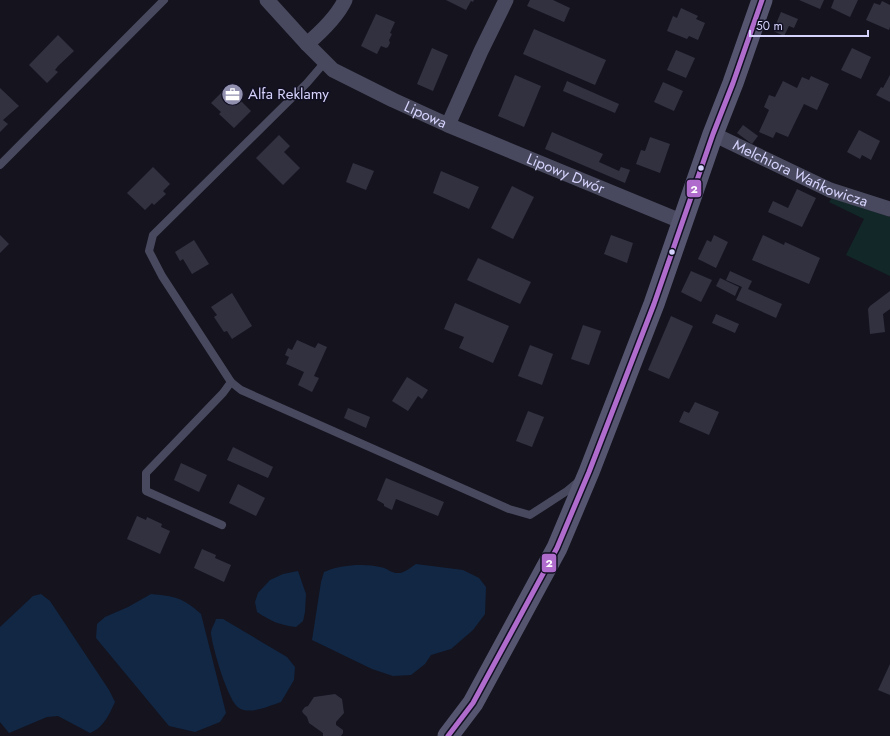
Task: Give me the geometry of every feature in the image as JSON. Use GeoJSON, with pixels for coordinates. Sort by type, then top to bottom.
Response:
{"type":"FeatureCollection","features":[{"type":"Feature","properties":{"kind":"street","name":"Lipowa"},"geometry":{"type":"LineString","coordinates":[[267,0],[333,70],[448,125],[506,0]]}},
{"type":"Feature","properties":{"kind":"street"},"geometry":{"type":"LineString","coordinates":[[307,44],[322,30],[342,6],[345,0]]}},
{"type":"Feature","properties":{"kind":"street"},"geometry":{"type":"LineString","coordinates":[[448,736],[473,703],[557,548],[654,304],[713,134],[733,84],[762,0]]}},
{"type":"Feature","properties":{"kind":"street","name":"Lipowy Dwór"},"geometry":{"type":"LineString","coordinates":[[448,125],[683,222]]}},
{"type":"Feature","properties":{"kind":"street","name":"Melchiora Wańkowicza"},"geometry":{"type":"LineString","coordinates":[[713,134],[830,190],[890,209]]}},
{"type":"Feature","properties":{"kind":"lane"},"geometry":{"type":"LineString","coordinates":[[0,165],[164,0]]}},
{"type":"Feature","properties":{"kind":"lane"},"geometry":{"type":"LineString","coordinates":[[326,62],[307,83],[153,235],[149,251],[162,276],[231,382],[241,390],[510,509],[530,515],[567,491],[588,472]]}},
{"type":"Feature","properties":{"kind":"lane"},"geometry":{"type":"LineString","coordinates":[[222,525],[146,491],[146,473],[231,382]]}},
{"type":"Feature","properties":{"kind":"green space"},"geometry":{"type":"Polygon","coordinates":[[[832,198],[890,217],[890,276],[846,255],[864,219],[829,202],[832,198]]]}},
{"type":"Feature","properties":{"kind":"water"},"geometry":{"type":"Polygon","coordinates":[[[416,564],[463,570],[479,578],[486,587],[485,614],[473,630],[451,649],[431,655],[425,664],[411,675],[393,676],[372,669],[312,640],[321,582],[324,572],[344,566],[359,565],[374,566],[394,573],[400,573],[416,564]]]}},
{"type":"Feature","properties":{"kind":"water"},"geometry":{"type":"Polygon","coordinates":[[[298,571],[306,594],[303,621],[296,627],[290,626],[275,622],[257,612],[255,602],[258,593],[270,580],[283,574],[298,571]]]}},
{"type":"Feature","properties":{"kind":"water"},"geometry":{"type":"Polygon","coordinates":[[[41,594],[50,601],[109,690],[115,702],[108,716],[99,728],[90,733],[58,716],[47,717],[9,733],[0,722],[0,627],[33,596],[41,594]]]}},
{"type":"Feature","properties":{"kind":"water"},"geometry":{"type":"Polygon","coordinates":[[[151,594],[172,597],[184,601],[201,614],[226,713],[220,722],[195,732],[169,726],[96,638],[97,624],[105,617],[128,607],[151,594]]]}},
{"type":"Feature","properties":{"kind":"water"},"geometry":{"type":"Polygon","coordinates":[[[216,619],[223,619],[287,657],[295,667],[294,680],[281,702],[249,711],[239,708],[235,704],[230,696],[221,673],[212,640],[211,631],[216,619]]]}},
{"type":"Feature","properties":{"kind":"building"},"geometry":{"type":"Polygon","coordinates":[[[446,0],[474,0],[473,2],[471,1],[466,10],[446,0]]]}},
{"type":"Feature","properties":{"kind":"building"},"geometry":{"type":"Polygon","coordinates":[[[530,0],[553,0],[570,8],[564,22],[527,6],[530,0]]]}},
{"type":"Feature","properties":{"kind":"building"},"geometry":{"type":"Polygon","coordinates":[[[799,0],[824,0],[820,9],[799,0]]]}},
{"type":"Feature","properties":{"kind":"building"},"geometry":{"type":"Polygon","coordinates":[[[834,0],[858,0],[850,17],[831,8],[834,0]]]}},
{"type":"Feature","properties":{"kind":"building"},"geometry":{"type":"Polygon","coordinates":[[[882,1],[890,5],[889,30],[866,20],[874,3],[880,5],[882,1]]]}},
{"type":"Feature","properties":{"kind":"building"},"geometry":{"type":"Polygon","coordinates":[[[681,8],[698,16],[696,19],[705,23],[698,40],[689,36],[687,39],[667,31],[673,16],[677,18],[681,8]]]}},
{"type":"Feature","properties":{"kind":"building"},"geometry":{"type":"Polygon","coordinates":[[[781,12],[798,19],[794,28],[789,26],[784,36],[773,31],[781,12]]]}},
{"type":"Feature","properties":{"kind":"building"},"geometry":{"type":"Polygon","coordinates":[[[376,14],[395,22],[390,33],[392,34],[388,47],[386,48],[381,46],[377,54],[361,46],[376,14]]]}},
{"type":"Feature","properties":{"kind":"building"},"geometry":{"type":"Polygon","coordinates":[[[534,29],[606,60],[595,85],[523,54],[534,29]]]}},
{"type":"Feature","properties":{"kind":"building"},"geometry":{"type":"Polygon","coordinates":[[[58,35],[74,51],[58,66],[55,70],[58,72],[47,83],[29,65],[58,35]]]}},
{"type":"Feature","properties":{"kind":"building"},"geometry":{"type":"Polygon","coordinates":[[[432,48],[448,55],[433,91],[417,84],[432,48]]]}},
{"type":"Feature","properties":{"kind":"building"},"geometry":{"type":"Polygon","coordinates":[[[852,48],[871,57],[861,79],[841,70],[852,48]]]}},
{"type":"Feature","properties":{"kind":"building"},"geometry":{"type":"Polygon","coordinates":[[[676,50],[695,58],[686,78],[667,70],[676,50]]]}},
{"type":"Feature","properties":{"kind":"building"},"geometry":{"type":"Polygon","coordinates":[[[515,75],[541,86],[524,127],[498,116],[515,75]]]}},
{"type":"Feature","properties":{"kind":"building"},"geometry":{"type":"Polygon","coordinates":[[[890,75],[890,102],[876,95],[881,87],[883,88],[890,75]]]}},
{"type":"Feature","properties":{"kind":"building"},"geometry":{"type":"Polygon","coordinates":[[[811,76],[829,84],[817,110],[804,104],[788,137],[776,132],[773,138],[759,132],[769,110],[764,107],[769,95],[775,97],[783,81],[797,88],[802,77],[809,80],[811,76]]]}},
{"type":"Feature","properties":{"kind":"building"},"geometry":{"type":"Polygon","coordinates":[[[567,81],[619,104],[615,113],[563,91],[567,81]]]}},
{"type":"Feature","properties":{"kind":"building"},"geometry":{"type":"Polygon","coordinates":[[[663,82],[683,91],[674,111],[654,102],[663,82]]]}},
{"type":"Feature","properties":{"kind":"building"},"geometry":{"type":"Polygon","coordinates":[[[0,88],[19,106],[3,120],[8,124],[0,132],[0,88]]]}},
{"type":"Feature","properties":{"kind":"building"},"geometry":{"type":"Polygon","coordinates":[[[225,89],[239,103],[241,101],[251,111],[234,128],[219,114],[221,112],[211,103],[225,89]]]}},
{"type":"Feature","properties":{"kind":"building"},"geometry":{"type":"Polygon","coordinates":[[[743,125],[758,136],[752,144],[737,133],[743,125]]]}},
{"type":"Feature","properties":{"kind":"building"},"geometry":{"type":"Polygon","coordinates":[[[859,130],[880,141],[871,160],[862,155],[860,159],[847,152],[859,130]]]}},
{"type":"Feature","properties":{"kind":"building"},"geometry":{"type":"Polygon","coordinates":[[[552,132],[603,154],[599,162],[619,171],[621,167],[630,170],[625,183],[545,149],[552,132]]]}},
{"type":"Feature","properties":{"kind":"building"},"geometry":{"type":"Polygon","coordinates":[[[279,135],[290,146],[284,152],[300,168],[283,185],[256,158],[279,135]]]}},
{"type":"Feature","properties":{"kind":"building"},"geometry":{"type":"Polygon","coordinates":[[[650,137],[670,144],[660,173],[636,164],[641,150],[645,151],[650,137]]]}},
{"type":"Feature","properties":{"kind":"building"},"geometry":{"type":"Polygon","coordinates":[[[353,163],[374,171],[366,190],[346,182],[353,163]]]}},
{"type":"Feature","properties":{"kind":"building"},"geometry":{"type":"Polygon","coordinates":[[[153,167],[170,184],[163,191],[166,194],[154,205],[152,203],[145,210],[127,193],[153,167]]]}},
{"type":"Feature","properties":{"kind":"building"},"geometry":{"type":"Polygon","coordinates":[[[441,171],[479,187],[469,209],[433,193],[441,171]]]}},
{"type":"Feature","properties":{"kind":"building"},"geometry":{"type":"Polygon","coordinates":[[[512,186],[534,197],[513,239],[491,228],[512,186]]]}},
{"type":"Feature","properties":{"kind":"building"},"geometry":{"type":"Polygon","coordinates":[[[797,189],[816,198],[802,227],[768,212],[773,201],[788,208],[797,189]]]}},
{"type":"Feature","properties":{"kind":"building"},"geometry":{"type":"Polygon","coordinates":[[[0,235],[9,244],[0,253],[0,235]]]}},
{"type":"Feature","properties":{"kind":"building"},"geometry":{"type":"Polygon","coordinates":[[[611,235],[633,243],[627,263],[604,254],[611,235]]]}},
{"type":"Feature","properties":{"kind":"building"},"geometry":{"type":"Polygon","coordinates":[[[714,235],[728,242],[716,268],[698,259],[707,240],[711,242],[714,235]]]}},
{"type":"Feature","properties":{"kind":"building"},"geometry":{"type":"Polygon","coordinates":[[[763,235],[784,245],[785,242],[820,258],[809,284],[752,260],[763,235]]]}},
{"type":"Feature","properties":{"kind":"building"},"geometry":{"type":"Polygon","coordinates":[[[194,240],[209,264],[192,274],[183,259],[180,261],[175,252],[194,240]]]}},
{"type":"Feature","properties":{"kind":"building"},"geometry":{"type":"Polygon","coordinates":[[[478,258],[531,282],[520,304],[467,280],[478,258]]]}},
{"type":"Feature","properties":{"kind":"building"},"geometry":{"type":"Polygon","coordinates":[[[691,271],[712,280],[701,302],[681,292],[691,271]]]}},
{"type":"Feature","properties":{"kind":"building"},"geometry":{"type":"Polygon","coordinates":[[[730,271],[752,281],[748,289],[782,304],[776,318],[736,300],[742,287],[726,280],[730,271]]]}},
{"type":"Feature","properties":{"kind":"building"},"geometry":{"type":"Polygon","coordinates":[[[720,278],[739,287],[735,296],[716,286],[720,278]]]}},
{"type":"Feature","properties":{"kind":"building"},"geometry":{"type":"Polygon","coordinates":[[[890,291],[890,309],[883,314],[885,332],[870,334],[868,309],[890,291]]]}},
{"type":"Feature","properties":{"kind":"building"},"geometry":{"type":"Polygon","coordinates":[[[232,293],[252,326],[232,339],[227,331],[224,332],[214,317],[217,315],[211,307],[232,293]]]}},
{"type":"Feature","properties":{"kind":"building"},"geometry":{"type":"Polygon","coordinates":[[[455,303],[509,326],[493,363],[459,348],[464,337],[444,329],[455,303]]]}},
{"type":"Feature","properties":{"kind":"building"},"geometry":{"type":"Polygon","coordinates":[[[716,314],[739,324],[735,333],[712,323],[716,314]]]}},
{"type":"Feature","properties":{"kind":"building"},"geometry":{"type":"Polygon","coordinates":[[[671,316],[693,326],[669,379],[648,370],[671,316]]]}},
{"type":"Feature","properties":{"kind":"building"},"geometry":{"type":"Polygon","coordinates":[[[583,325],[601,331],[589,365],[571,359],[583,325]]]}},
{"type":"Feature","properties":{"kind":"building"},"geometry":{"type":"Polygon","coordinates":[[[297,340],[315,348],[318,343],[327,347],[314,376],[319,378],[312,392],[298,385],[304,372],[286,364],[289,357],[285,355],[288,348],[292,350],[297,340]]]}},
{"type":"Feature","properties":{"kind":"building"},"geometry":{"type":"Polygon","coordinates":[[[530,345],[553,354],[542,385],[518,376],[530,345]]]}},
{"type":"Feature","properties":{"kind":"building"},"geometry":{"type":"Polygon","coordinates":[[[407,377],[428,390],[422,399],[418,396],[408,411],[392,401],[407,377]]]}},
{"type":"Feature","properties":{"kind":"building"},"geometry":{"type":"Polygon","coordinates":[[[695,402],[719,412],[709,435],[679,422],[684,411],[689,413],[695,402]]]}},
{"type":"Feature","properties":{"kind":"building"},"geometry":{"type":"Polygon","coordinates":[[[348,408],[370,417],[366,428],[344,418],[348,408]]]}},
{"type":"Feature","properties":{"kind":"building"},"geometry":{"type":"Polygon","coordinates":[[[528,411],[544,417],[532,447],[516,441],[528,411]]]}},
{"type":"Feature","properties":{"kind":"building"},"geometry":{"type":"Polygon","coordinates":[[[233,447],[273,467],[268,478],[227,460],[233,447]]]}},
{"type":"Feature","properties":{"kind":"building"},"geometry":{"type":"Polygon","coordinates":[[[181,463],[207,475],[199,492],[174,480],[181,463]]]}},
{"type":"Feature","properties":{"kind":"building"},"geometry":{"type":"Polygon","coordinates":[[[386,478],[444,502],[438,516],[396,499],[392,510],[384,506],[384,504],[377,500],[386,478]]]}},
{"type":"Feature","properties":{"kind":"building"},"geometry":{"type":"Polygon","coordinates":[[[238,484],[265,498],[256,516],[229,503],[238,484]]]}},
{"type":"Feature","properties":{"kind":"building"},"geometry":{"type":"Polygon","coordinates":[[[137,516],[146,520],[147,517],[162,524],[161,527],[170,531],[160,554],[127,539],[137,516]]]}},
{"type":"Feature","properties":{"kind":"building"},"geometry":{"type":"Polygon","coordinates":[[[202,549],[216,555],[215,558],[231,565],[224,582],[194,568],[202,549]]]}},
{"type":"Feature","properties":{"kind":"building"},"geometry":{"type":"Polygon","coordinates":[[[890,664],[890,695],[878,690],[890,664]]]}},
{"type":"Feature","properties":{"kind":"building"},"geometry":{"type":"Polygon","coordinates":[[[335,694],[342,699],[344,713],[336,722],[336,725],[343,730],[343,733],[341,736],[323,736],[323,733],[309,723],[307,717],[302,711],[308,706],[314,697],[335,694]]]}},
{"type":"Feature","properties":{"kind":"transit line","name":"2"},"geometry":{"type":"LineString","coordinates":[[448,736],[473,703],[557,548],[589,472],[654,304],[713,134],[733,83],[762,0]]}},
{"type":"Feature","properties":{"kind":"place","name":"Alfa Reklamy"},"geometry":{"type":"Point","coordinates":[233,94]}}]}
